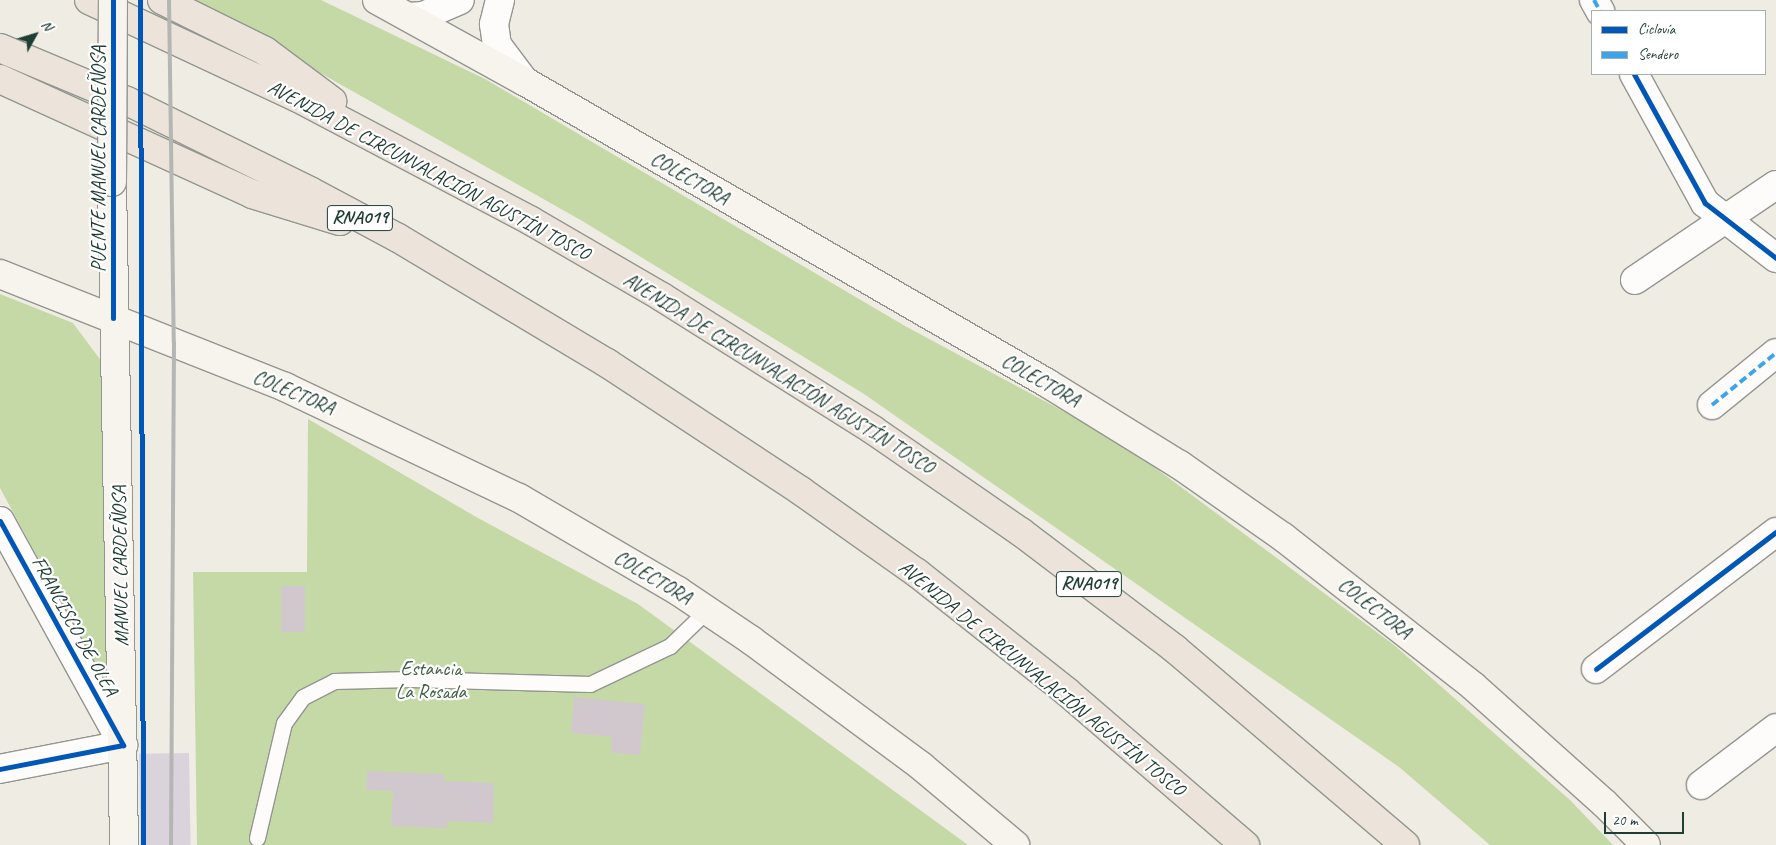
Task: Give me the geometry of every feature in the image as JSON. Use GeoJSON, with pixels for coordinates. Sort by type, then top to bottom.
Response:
{"type":"FeatureCollection","features":[{"type":"Feature","properties":{"kind":"highway","name":"AVENIDA DE CIRCUNVALACIÓN AGUSTÍN TOSCO"},"geometry":{"type":"LineString","coordinates":[[88,0],[200,50],[399,151],[531,221],[662,297],[946,479],[1174,649],[1402,842]]}},
{"type":"Feature","properties":{"kind":"highway"},"geometry":{"type":"LineString","coordinates":[[162,0],[265,51],[399,151]]}},
{"type":"Feature","properties":{"kind":"highway","name":"AVENIDA DE CIRCUNVALACIÓN AGUSTÍN TOSCO"},"geometry":{"type":"LineString","coordinates":[[0,48],[127,101],[310,191],[398,238],[607,363],[870,540],[1067,692],[1245,845]]}},
{"type":"Feature","properties":{"kind":"highway"},"geometry":{"type":"LineString","coordinates":[[0,79],[252,194],[398,238]]}},
{"type":"Feature","properties":{"kind":"main road","name":"PUENTE MANUEL CARDEÑOSA"},"geometry":{"type":"LineString","coordinates":[[113,0],[112,182],[114,318]]}},
{"type":"Feature","properties":{"kind":"main road","name":"COLECTORA"},"geometry":{"type":"LineString","coordinates":[[377,0],[524,81],[1047,383],[1180,465],[1283,537],[1473,686],[1597,796],[1646,845]]}},
{"type":"Feature","properties":{"kind":"main road"},"geometry":{"type":"LineString","coordinates":[[0,274],[114,318]]}},
{"type":"Feature","properties":{"kind":"main road","name":"COLECTORA"},"geometry":{"type":"LineString","coordinates":[[114,318],[224,362],[383,431],[519,498],[707,610],[835,700],[921,766],[1015,845]]}},
{"type":"Feature","properties":{"kind":"main road","name":"MANUEL CARDEÑOSA"},"geometry":{"type":"LineString","coordinates":[[114,318],[124,845]]}},
{"type":"Feature","properties":{"kind":"street"},"geometry":{"type":"LineString","coordinates":[[410,17],[436,12],[460,0]]}},
{"type":"Feature","properties":{"kind":"street"},"geometry":{"type":"LineString","coordinates":[[500,0],[494,24],[496,40],[503,56],[524,81]]}},
{"type":"Feature","properties":{"kind":"street"},"geometry":{"type":"LineString","coordinates":[[1635,75],[1705,203],[1724,220],[1776,258]]}},
{"type":"Feature","properties":{"kind":"street"},"geometry":{"type":"LineString","coordinates":[[1634,280],[1776,185]]}},
{"type":"Feature","properties":{"kind":"street"},"geometry":{"type":"LineString","coordinates":[[1712,405],[1776,353]]}},
{"type":"Feature","properties":{"kind":"street","name":"FRANCISCO DE OLEA"},"geometry":{"type":"LineString","coordinates":[[0,521],[123,745]]}},
{"type":"Feature","properties":{"kind":"street"},"geometry":{"type":"LineString","coordinates":[[1596,669],[1776,532]]}},
{"type":"Feature","properties":{"kind":"street"},"geometry":{"type":"LineString","coordinates":[[1701,784],[1776,728]]}},
{"type":"Feature","properties":{"kind":"street"},"geometry":{"type":"LineString","coordinates":[[0,769],[123,745]]}},
{"type":"Feature","properties":{"kind":"lane"},"geometry":{"type":"LineString","coordinates":[[257,838],[284,723],[303,697],[334,681],[411,679],[590,684],[670,646],[707,610]]}},
{"type":"Feature","properties":{"kind":"shaded area"},"geometry":{"type":"Polygon","coordinates":[[[189,753],[191,845],[141,845],[139,754],[189,753]]]}},
{"type":"Feature","properties":{"kind":"green space"},"geometry":{"type":"Polygon","coordinates":[[[191,0],[321,0],[485,79],[905,326],[1119,441],[1394,645],[1570,800],[1613,845],[1490,845],[1399,767],[864,394],[584,222],[191,0]]]}},
{"type":"Feature","properties":{"kind":"green space"},"geometry":{"type":"Polygon","coordinates":[[[0,294],[73,323],[102,362],[107,686],[0,488],[0,294]]]}},
{"type":"Feature","properties":{"kind":"green space","name":"Estancia La Rosada"},"geometry":{"type":"Polygon","coordinates":[[[308,419],[478,518],[638,604],[968,845],[197,845],[193,572],[307,572],[308,419]]]}},
{"type":"Feature","properties":{"kind":"building"},"geometry":{"type":"Polygon","coordinates":[[[281,586],[305,586],[305,632],[281,632],[281,586]]]}},
{"type":"Feature","properties":{"kind":"building"},"geometry":{"type":"Polygon","coordinates":[[[574,697],[645,704],[640,755],[611,753],[612,737],[571,733],[574,697]]]}},
{"type":"Feature","properties":{"kind":"building"},"geometry":{"type":"Polygon","coordinates":[[[367,771],[444,774],[444,781],[494,783],[493,823],[447,821],[447,828],[391,826],[393,791],[366,790],[367,771]]]}},
{"type":"Feature","properties":{"kind":"railway"},"geometry":{"type":"LineString","coordinates":[[169,0],[174,343],[171,845]]}},
{"type":"Feature","properties":{"kind":"marked path"},"geometry":{"type":"LineString","coordinates":[[1594,0],[1599,10]]}},
{"type":"Feature","properties":{"kind":"marked path"},"geometry":{"type":"LineString","coordinates":[[1712,405],[1776,353]]}},
{"type":"Feature","properties":{"kind":"cycle path"},"geometry":{"type":"LineString","coordinates":[[113,0],[113,318]]}},
{"type":"Feature","properties":{"kind":"cycle path"},"geometry":{"type":"LineString","coordinates":[[140,0],[143,845]]}},
{"type":"Feature","properties":{"kind":"cycle path"},"geometry":{"type":"LineString","coordinates":[[1635,75],[1705,203],[1776,258]]}},
{"type":"Feature","properties":{"kind":"cycle path"},"geometry":{"type":"LineString","coordinates":[[0,521],[123,745],[0,769]]}},
{"type":"Feature","properties":{"kind":"cycle path"},"geometry":{"type":"LineString","coordinates":[[1596,669],[1776,532]]}}]}
